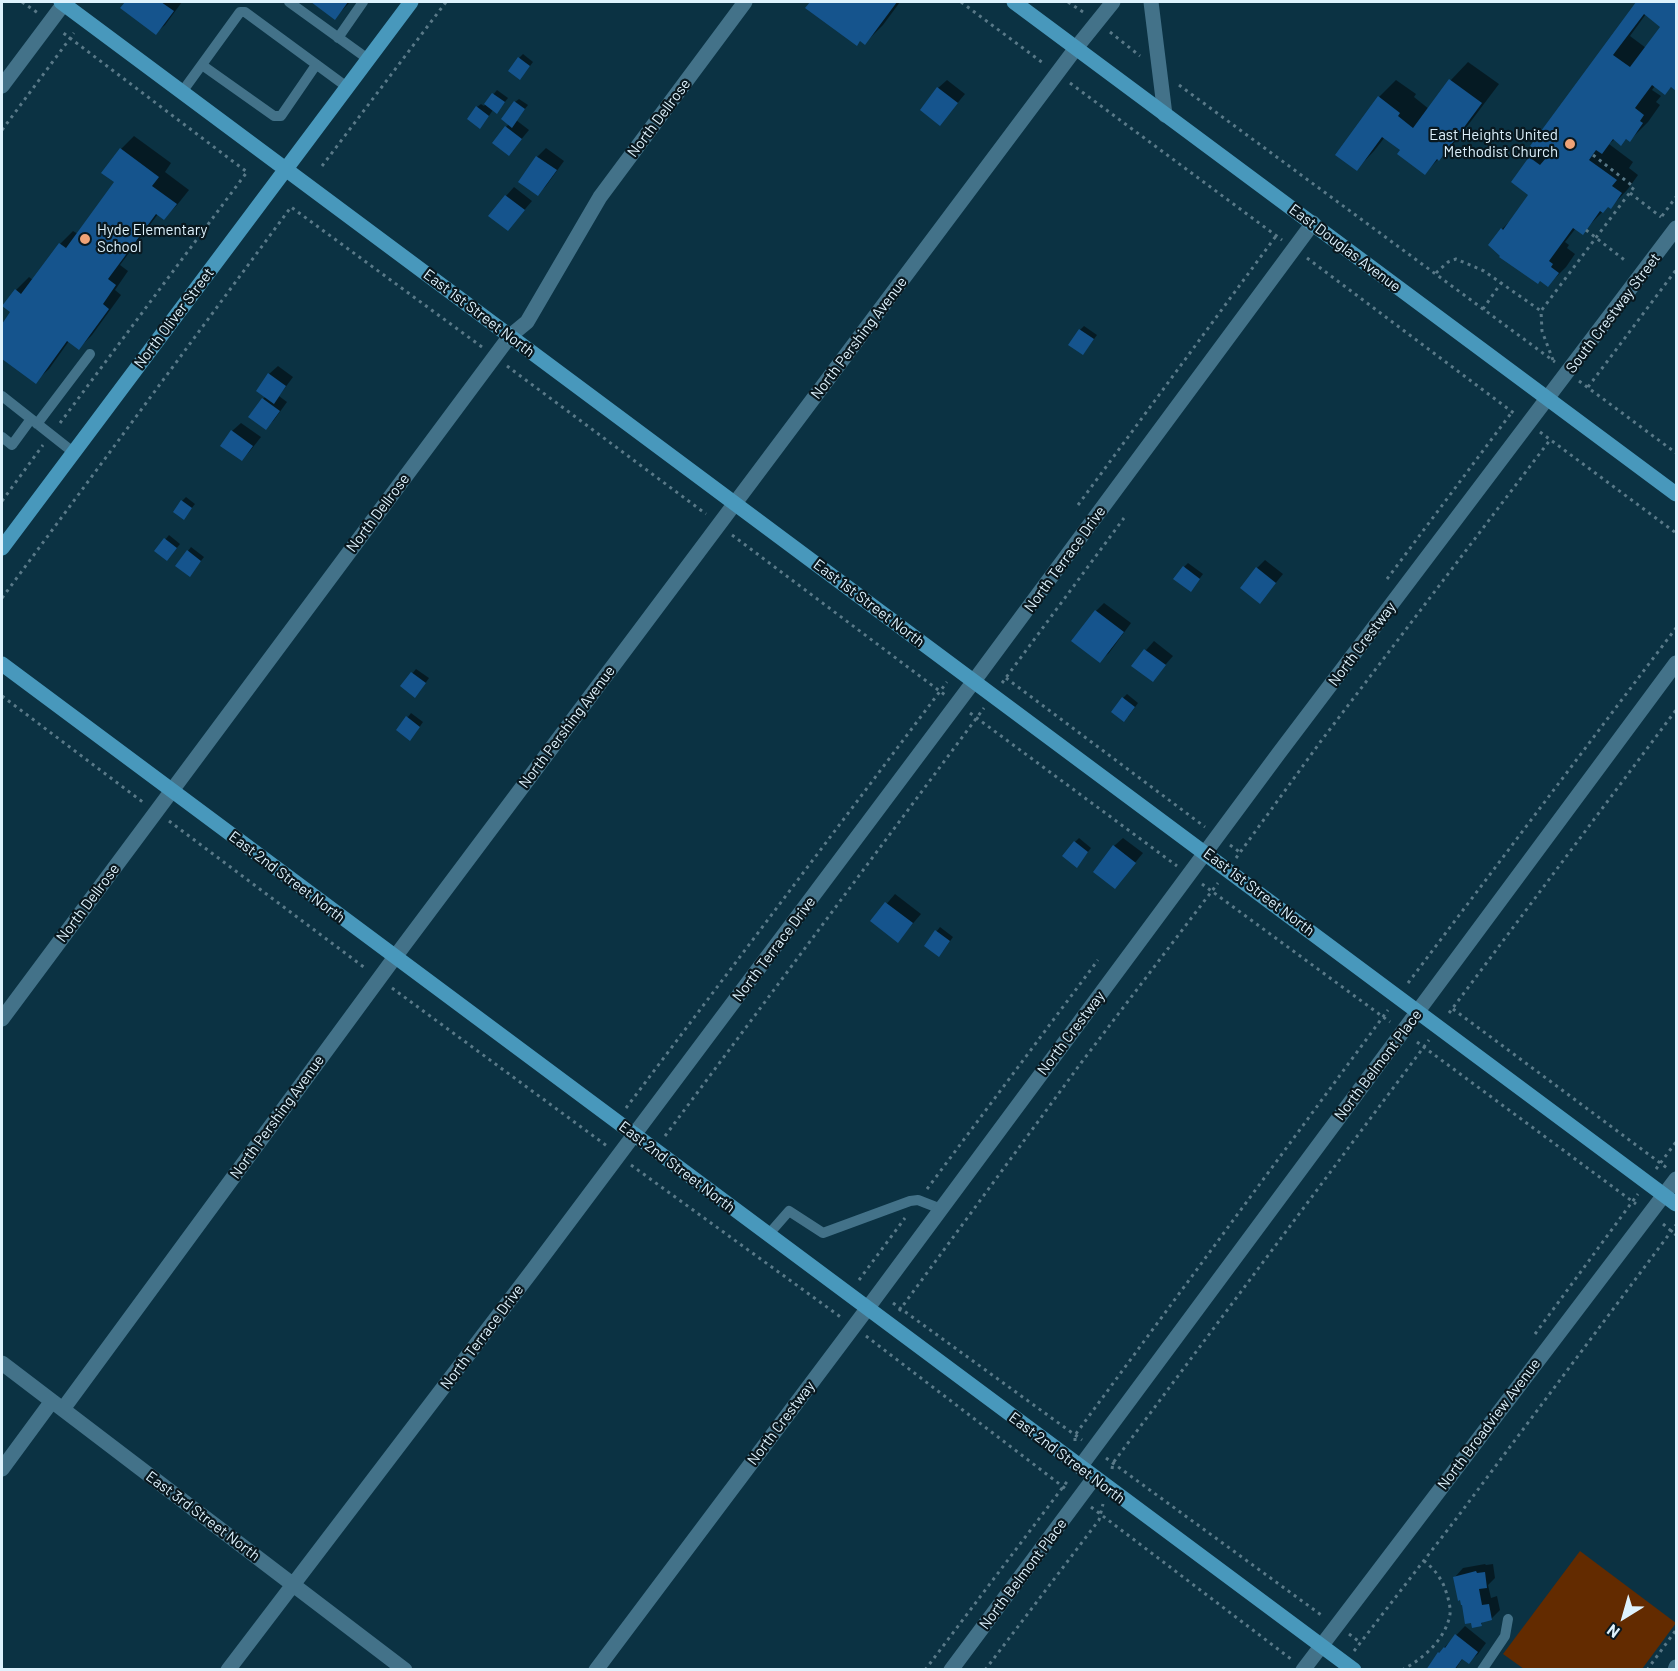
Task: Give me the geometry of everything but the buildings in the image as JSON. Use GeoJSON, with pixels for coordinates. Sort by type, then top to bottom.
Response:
{"type":"FeatureCollection","features":[{"type":"Feature","properties":{"kind":"street"},"geometry":{"type":"LineString","coordinates":[[2,86],[63,2]]}},
{"type":"Feature","properties":{"kind":"street","name":"East 1st Street North"},"geometry":{"type":"LineString","coordinates":[[63,2],[1670,1200]]}},
{"type":"Feature","properties":{"kind":"street","name":"North Oliver Street"},"geometry":{"type":"LineString","coordinates":[[2,548],[411,2]]}},
{"type":"Feature","properties":{"kind":"street","name":"North Dellrose"},"geometry":{"type":"LineString","coordinates":[[2,1019],[510,336],[527,322],[600,197],[745,2]]}},
{"type":"Feature","properties":{"kind":"street","name":"East Douglas Avenue"},"geometry":{"type":"LineString","coordinates":[[1014,2],[1677,494]]}},
{"type":"Feature","properties":{"kind":"street","name":"North Pershing Avenue"},"geometry":{"type":"LineString","coordinates":[[2,1469],[57,1405],[1076,48],[1113,2]]}},
{"type":"Feature","properties":{"kind":"street"},"geometry":{"type":"LineString","coordinates":[[1151,2],[1165,115]]}},
{"type":"Feature","properties":{"kind":"street","name":"North Terrace Drive"},"geometry":{"type":"LineString","coordinates":[[228,1670],[532,1271],[958,704],[1313,224]]}},
{"type":"Feature","properties":{"kind":"street","name":"South Crestway Street"},"geometry":{"type":"LineString","coordinates":[[1549,399],[1677,228]]}},
{"type":"Feature","properties":{"kind":"street","name":"North Crestway"},"geometry":{"type":"LineString","coordinates":[[596,1670],[879,1293],[1205,852],[1549,399]]}},
{"type":"Feature","properties":{"kind":"street","name":"North Belmont Place"},"geometry":{"type":"LineString","coordinates":[[1076,1464],[1093,1448],[1677,663]]}},
{"type":"Feature","properties":{"kind":"street","name":"East 2nd Street North"},"geometry":{"type":"LineString","coordinates":[[2,664],[1094,1478],[1350,1666]]}},
{"type":"Feature","properties":{"kind":"street","name":"North Broadview Avenue"},"geometry":{"type":"LineString","coordinates":[[1303,1669],[1650,1215],[1670,1200],[1673,1174]]}},
{"type":"Feature","properties":{"kind":"street","name":"East 3rd Street North"},"geometry":{"type":"LineString","coordinates":[[2,1363],[405,1670]]}},
{"type":"Feature","properties":{"kind":"street","name":"North Belmont Place"},"geometry":{"type":"LineString","coordinates":[[951,1670],[1094,1478]]}},
{"type":"Feature","properties":{"kind":"lane"},"geometry":{"type":"LineString","coordinates":[[289,2],[368,59]]}},
{"type":"Feature","properties":{"kind":"lane"},"geometry":{"type":"LineString","coordinates":[[338,38],[363,2]]}},
{"type":"Feature","properties":{"kind":"lane"},"geometry":{"type":"LineString","coordinates":[[182,92],[240,12],[245,12],[346,87]]}},
{"type":"Feature","properties":{"kind":"lane"},"geometry":{"type":"LineString","coordinates":[[202,65],[274,116],[281,116],[316,65]]}},
{"type":"Feature","properties":{"kind":"lane"},"geometry":{"type":"LineString","coordinates":[[2,437],[12,445],[90,354]]}},
{"type":"Feature","properties":{"kind":"lane"},"geometry":{"type":"LineString","coordinates":[[2,396],[74,452]]}},
{"type":"Feature","properties":{"kind":"lane"},"geometry":{"type":"LineString","coordinates":[[768,1235],[789,1211],[823,1233],[910,1201],[918,1200],[941,1209]]}},
{"type":"Feature","properties":{"kind":"lane"},"geometry":{"type":"LineString","coordinates":[[1482,1670],[1505,1636],[1508,1619]]}},
{"type":"Feature","properties":{"kind":"path"},"geometry":{"type":"LineString","coordinates":[[2,501],[247,172],[22,2]]}},
{"type":"Feature","properties":{"kind":"path"},"geometry":{"type":"LineString","coordinates":[[322,166],[446,2]]}},
{"type":"Feature","properties":{"kind":"path"},"geometry":{"type":"LineString","coordinates":[[961,2],[1677,533]]}},
{"type":"Feature","properties":{"kind":"path"},"geometry":{"type":"LineString","coordinates":[[1068,2],[1677,453]]}},
{"type":"Feature","properties":{"kind":"path"},"geometry":{"type":"LineString","coordinates":[[2,130],[84,19]]}},
{"type":"Feature","properties":{"kind":"path"},"geometry":{"type":"LineString","coordinates":[[1553,361],[1542,332],[1541,311],[1634,188],[1593,155]]}},
{"type":"Feature","properties":{"kind":"path"},"geometry":{"type":"LineString","coordinates":[[1630,194],[1661,217]]}},
{"type":"Feature","properties":{"kind":"path"},"geometry":{"type":"LineString","coordinates":[[2,598],[291,207],[940,691],[1677,1235]]}},
{"type":"Feature","properties":{"kind":"path"},"geometry":{"type":"LineString","coordinates":[[1586,230],[1627,262]]}},
{"type":"Feature","properties":{"kind":"path"},"geometry":{"type":"LineString","coordinates":[[1078,505],[1276,236]]}},
{"type":"Feature","properties":{"kind":"path"},"geometry":{"type":"LineString","coordinates":[[1436,273],[1448,262],[1456,259],[1484,271],[1541,311]]}},
{"type":"Feature","properties":{"kind":"path"},"geometry":{"type":"LineString","coordinates":[[1588,387],[1677,270]]}},
{"type":"Feature","properties":{"kind":"path"},"geometry":{"type":"LineString","coordinates":[[1483,309],[1501,283]]}},
{"type":"Feature","properties":{"kind":"path"},"geometry":{"type":"LineString","coordinates":[[889,1325],[1321,741],[1550,440]]}},
{"type":"Feature","properties":{"kind":"path"},"geometry":{"type":"LineString","coordinates":[[640,1171],[1124,519]]}},
{"type":"Feature","properties":{"kind":"path"},"geometry":{"type":"LineString","coordinates":[[924,1670],[1071,1476],[1076,1464],[1076,1435],[1383,1017],[1677,628]]}},
{"type":"Feature","properties":{"kind":"path"},"geometry":{"type":"LineString","coordinates":[[1006,678],[1240,853]]}},
{"type":"Feature","properties":{"kind":"path"},"geometry":{"type":"LineString","coordinates":[[601,1142],[948,680]]}},
{"type":"Feature","properties":{"kind":"path"},"geometry":{"type":"LineString","coordinates":[[2,696],[379,979],[853,1327],[1303,1669]]}},
{"type":"Feature","properties":{"kind":"path"},"geometry":{"type":"LineString","coordinates":[[985,1670],[1099,1520],[1113,1463],[1677,710]]}},
{"type":"Feature","properties":{"kind":"path"},"geometry":{"type":"LineString","coordinates":[[848,1294],[1098,960]]}},
{"type":"Feature","properties":{"kind":"path"},"geometry":{"type":"LineString","coordinates":[[1452,1008],[1652,1155],[1673,1174]]}},
{"type":"Feature","properties":{"kind":"path"},"geometry":{"type":"LineString","coordinates":[[1350,1666],[1361,1643],[1677,1225]]}},
{"type":"Feature","properties":{"kind":"path"},"geometry":{"type":"LineString","coordinates":[[879,1293],[1361,1643]]}},
{"type":"Feature","properties":{"kind":"path"},"geometry":{"type":"LineString","coordinates":[[1402,1670],[1415,1663],[1430,1650],[1444,1632],[1450,1613],[1447,1593],[1440,1577],[1424,1561]]}},
{"type":"Feature","properties":{"kind":"path"},"geometry":{"type":"LineString","coordinates":[[1647,1670],[1677,1630]]}},
{"type":"Feature","properties":{"kind":"shaded area"},"geometry":{"type":"Polygon","coordinates":[[[1580,1551],[1676,1623],[1642,1669],[1524,1669],[1503,1654],[1580,1551]]]}},
{"type":"Feature","properties":{"kind":"place","name":"East Heights United Methodist Church"},"geometry":{"type":"Point","coordinates":[1570,144]}},
{"type":"Feature","properties":{"kind":"place","name":"Hyde Elementary School"},"geometry":{"type":"Point","coordinates":[85,239]}}]}
